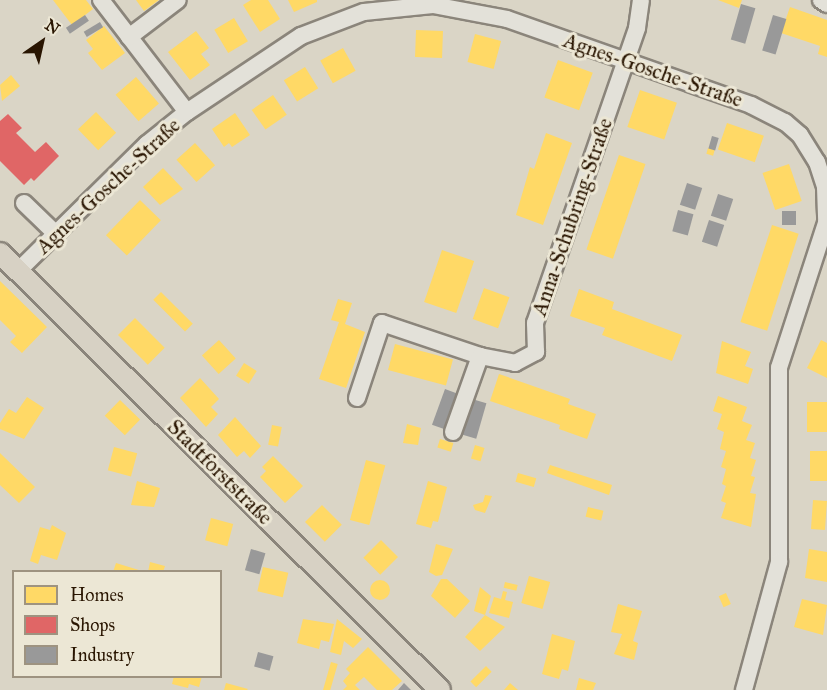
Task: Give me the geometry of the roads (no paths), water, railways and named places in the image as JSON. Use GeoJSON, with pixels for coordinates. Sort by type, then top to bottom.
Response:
{"type":"FeatureCollection","features":[{"type":"Feature","properties":{"kind":"main road","name":"Stadtforststraße"},"geometry":{"type":"LineString","coordinates":[[0,253],[440,690]]}},
{"type":"Feature","properties":{"kind":"street"},"geometry":{"type":"LineString","coordinates":[[101,0],[187,112]]}},
{"type":"Feature","properties":{"kind":"street"},"geometry":{"type":"LineString","coordinates":[[129,37],[178,0]]}},
{"type":"Feature","properties":{"kind":"street"},"geometry":{"type":"LineString","coordinates":[[625,61],[641,0]]}},
{"type":"Feature","properties":{"kind":"street"},"geometry":{"type":"LineString","coordinates":[[821,0],[827,4]]}},
{"type":"Feature","properties":{"kind":"street","name":"Agnes-Gosche-Straße"},"geometry":{"type":"LineString","coordinates":[[18,271],[147,144],[187,112],[301,36],[364,12],[433,5],[465,9],[507,20],[751,105],[786,122],[809,147],[825,187],[822,242],[779,368],[779,562],[744,690]]}},
{"type":"Feature","properties":{"kind":"street","name":"Anna-Schubring-Straße"},"geometry":{"type":"LineString","coordinates":[[357,398],[382,323],[480,356],[514,363],[536,352],[535,323],[625,61]]}},
{"type":"Feature","properties":{"kind":"street"},"geometry":{"type":"LineString","coordinates":[[24,203],[56,234]]}},
{"type":"Feature","properties":{"kind":"street"},"geometry":{"type":"LineString","coordinates":[[453,432],[480,356]]}}]}
